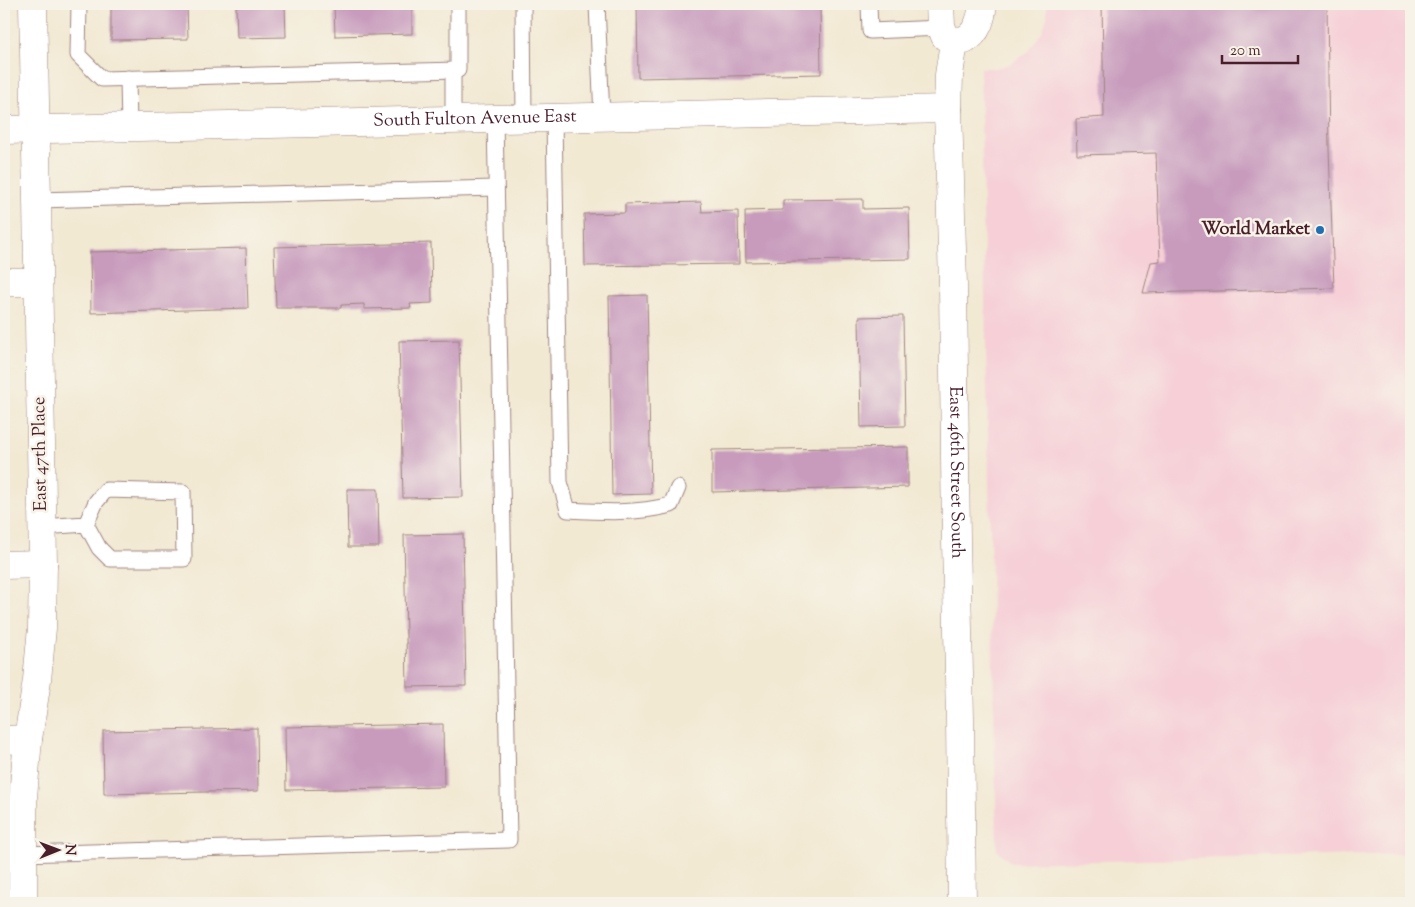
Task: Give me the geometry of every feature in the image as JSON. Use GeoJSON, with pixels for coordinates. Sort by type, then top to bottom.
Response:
{"type":"FeatureCollection","features":[{"type":"Feature","properties":{"kind":"street","name":"East 47th Place"},"geometry":{"type":"LineString","coordinates":[[23,903],[23,797],[16,740],[37,680],[42,628],[43,564],[33,4]]}},
{"type":"Feature","properties":{"kind":"street"},"geometry":{"type":"LineString","coordinates":[[946,25],[966,39],[975,32],[980,20],[982,4]]}},
{"type":"Feature","properties":{"kind":"street","name":"East 46th Street South"},"geometry":{"type":"LineString","coordinates":[[946,25],[949,75],[948,109],[953,285],[962,903]]}},
{"type":"Feature","properties":{"kind":"street","name":"South Fulton Avenue East"},"geometry":{"type":"LineString","coordinates":[[4,130],[948,109]]}},
{"type":"Feature","properties":{"kind":"street"},"geometry":{"type":"LineString","coordinates":[[4,282],[38,282]]}},
{"type":"Feature","properties":{"kind":"street"},"geometry":{"type":"LineString","coordinates":[[4,565],[43,564]]}},
{"type":"Feature","properties":{"kind":"lane"},"geometry":{"type":"LineString","coordinates":[[79,4],[78,55],[102,79],[458,70],[458,4]]}},
{"type":"Feature","properties":{"kind":"lane"},"geometry":{"type":"LineString","coordinates":[[523,4],[524,119]]}},
{"type":"Feature","properties":{"kind":"lane"},"geometry":{"type":"LineString","coordinates":[[597,4],[602,117]]}},
{"type":"Feature","properties":{"kind":"lane"},"geometry":{"type":"LineString","coordinates":[[870,4],[870,31],[946,25]]}},
{"type":"Feature","properties":{"kind":"lane"},"geometry":{"type":"LineString","coordinates":[[453,70],[453,120]]}},
{"type":"Feature","properties":{"kind":"lane"},"geometry":{"type":"LineString","coordinates":[[128,78],[129,128]]}},
{"type":"Feature","properties":{"kind":"lane"},"geometry":{"type":"LineString","coordinates":[[554,118],[560,482],[568,510],[637,512],[656,509],[671,505],[678,488]]}},
{"type":"Feature","properties":{"kind":"lane"},"geometry":{"type":"LineString","coordinates":[[22,854],[509,840],[495,119]]}},
{"type":"Feature","properties":{"kind":"lane"},"geometry":{"type":"LineString","coordinates":[[37,200],[496,188]]}},
{"type":"Feature","properties":{"kind":"lane"},"geometry":{"type":"LineString","coordinates":[[106,490],[183,492],[184,559],[110,559],[99,548],[86,524],[96,502],[106,490]]}},
{"type":"Feature","properties":{"kind":"lane"},"geometry":{"type":"LineString","coordinates":[[42,527],[86,524]]}},
{"type":"Feature","properties":{"kind":"shaded area"},"geometry":{"type":"Polygon","coordinates":[[[1047,4],[1411,4],[1411,854],[1011,863],[997,850],[980,68],[996,68],[1010,64],[1029,51],[1042,32],[1047,18],[1047,4]]]}},
{"type":"Feature","properties":{"kind":"building"},"geometry":{"type":"Polygon","coordinates":[[[111,4],[187,4],[188,39],[111,40],[111,4]]]}},
{"type":"Feature","properties":{"kind":"building"},"geometry":{"type":"Polygon","coordinates":[[[334,4],[412,4],[412,34],[335,36],[334,4]]]}},
{"type":"Feature","properties":{"kind":"building"},"geometry":{"type":"Polygon","coordinates":[[[637,4],[820,4],[821,74],[638,78],[637,4]]]}},
{"type":"Feature","properties":{"kind":"building"},"geometry":{"type":"Polygon","coordinates":[[[1102,4],[1327,4],[1329,149],[1334,288],[1143,293],[1151,262],[1160,261],[1156,153],[1077,155],[1076,119],[1104,117],[1102,4]]]}},
{"type":"Feature","properties":{"kind":"building"},"geometry":{"type":"Polygon","coordinates":[[[285,5],[286,37],[237,38],[236,6],[285,5]]]}},
{"type":"Feature","properties":{"kind":"building"},"geometry":{"type":"Polygon","coordinates":[[[863,199],[863,209],[909,208],[910,259],[746,262],[745,211],[783,210],[783,200],[863,199]]]}},
{"type":"Feature","properties":{"kind":"building"},"geometry":{"type":"Polygon","coordinates":[[[701,202],[702,212],[738,211],[739,264],[585,266],[584,214],[625,213],[625,204],[701,202]]]}},
{"type":"Feature","properties":{"kind":"building"},"geometry":{"type":"Polygon","coordinates":[[[431,243],[432,303],[410,304],[411,308],[364,309],[364,304],[341,305],[341,308],[276,308],[274,247],[431,243]]]}},
{"type":"Feature","properties":{"kind":"building"},"geometry":{"type":"Polygon","coordinates":[[[246,248],[248,308],[91,313],[90,252],[246,248]]]}},
{"type":"Feature","properties":{"kind":"building"},"geometry":{"type":"Polygon","coordinates":[[[647,295],[651,494],[612,495],[609,296],[647,295]]]}},
{"type":"Feature","properties":{"kind":"building"},"geometry":{"type":"Polygon","coordinates":[[[903,316],[905,426],[861,427],[859,317],[903,316]]]}},
{"type":"Feature","properties":{"kind":"building"},"geometry":{"type":"Polygon","coordinates":[[[459,340],[463,497],[403,498],[399,341],[459,340]]]}},
{"type":"Feature","properties":{"kind":"building"},"geometry":{"type":"Polygon","coordinates":[[[908,447],[908,487],[712,492],[712,450],[908,447]]]}},
{"type":"Feature","properties":{"kind":"building"},"geometry":{"type":"Polygon","coordinates":[[[347,489],[378,489],[379,547],[348,547],[347,489]]]}},
{"type":"Feature","properties":{"kind":"building"},"geometry":{"type":"Polygon","coordinates":[[[463,534],[466,686],[407,687],[404,535],[463,534]]]}},
{"type":"Feature","properties":{"kind":"building"},"geometry":{"type":"Polygon","coordinates":[[[443,724],[444,787],[286,790],[285,727],[443,724]]]}},
{"type":"Feature","properties":{"kind":"building"},"geometry":{"type":"Polygon","coordinates":[[[257,728],[258,791],[104,794],[103,731],[257,728]]]}},
{"type":"Feature","properties":{"kind":"place","name":"World Market"},"geometry":{"type":"Point","coordinates":[1320,230]}}]}
